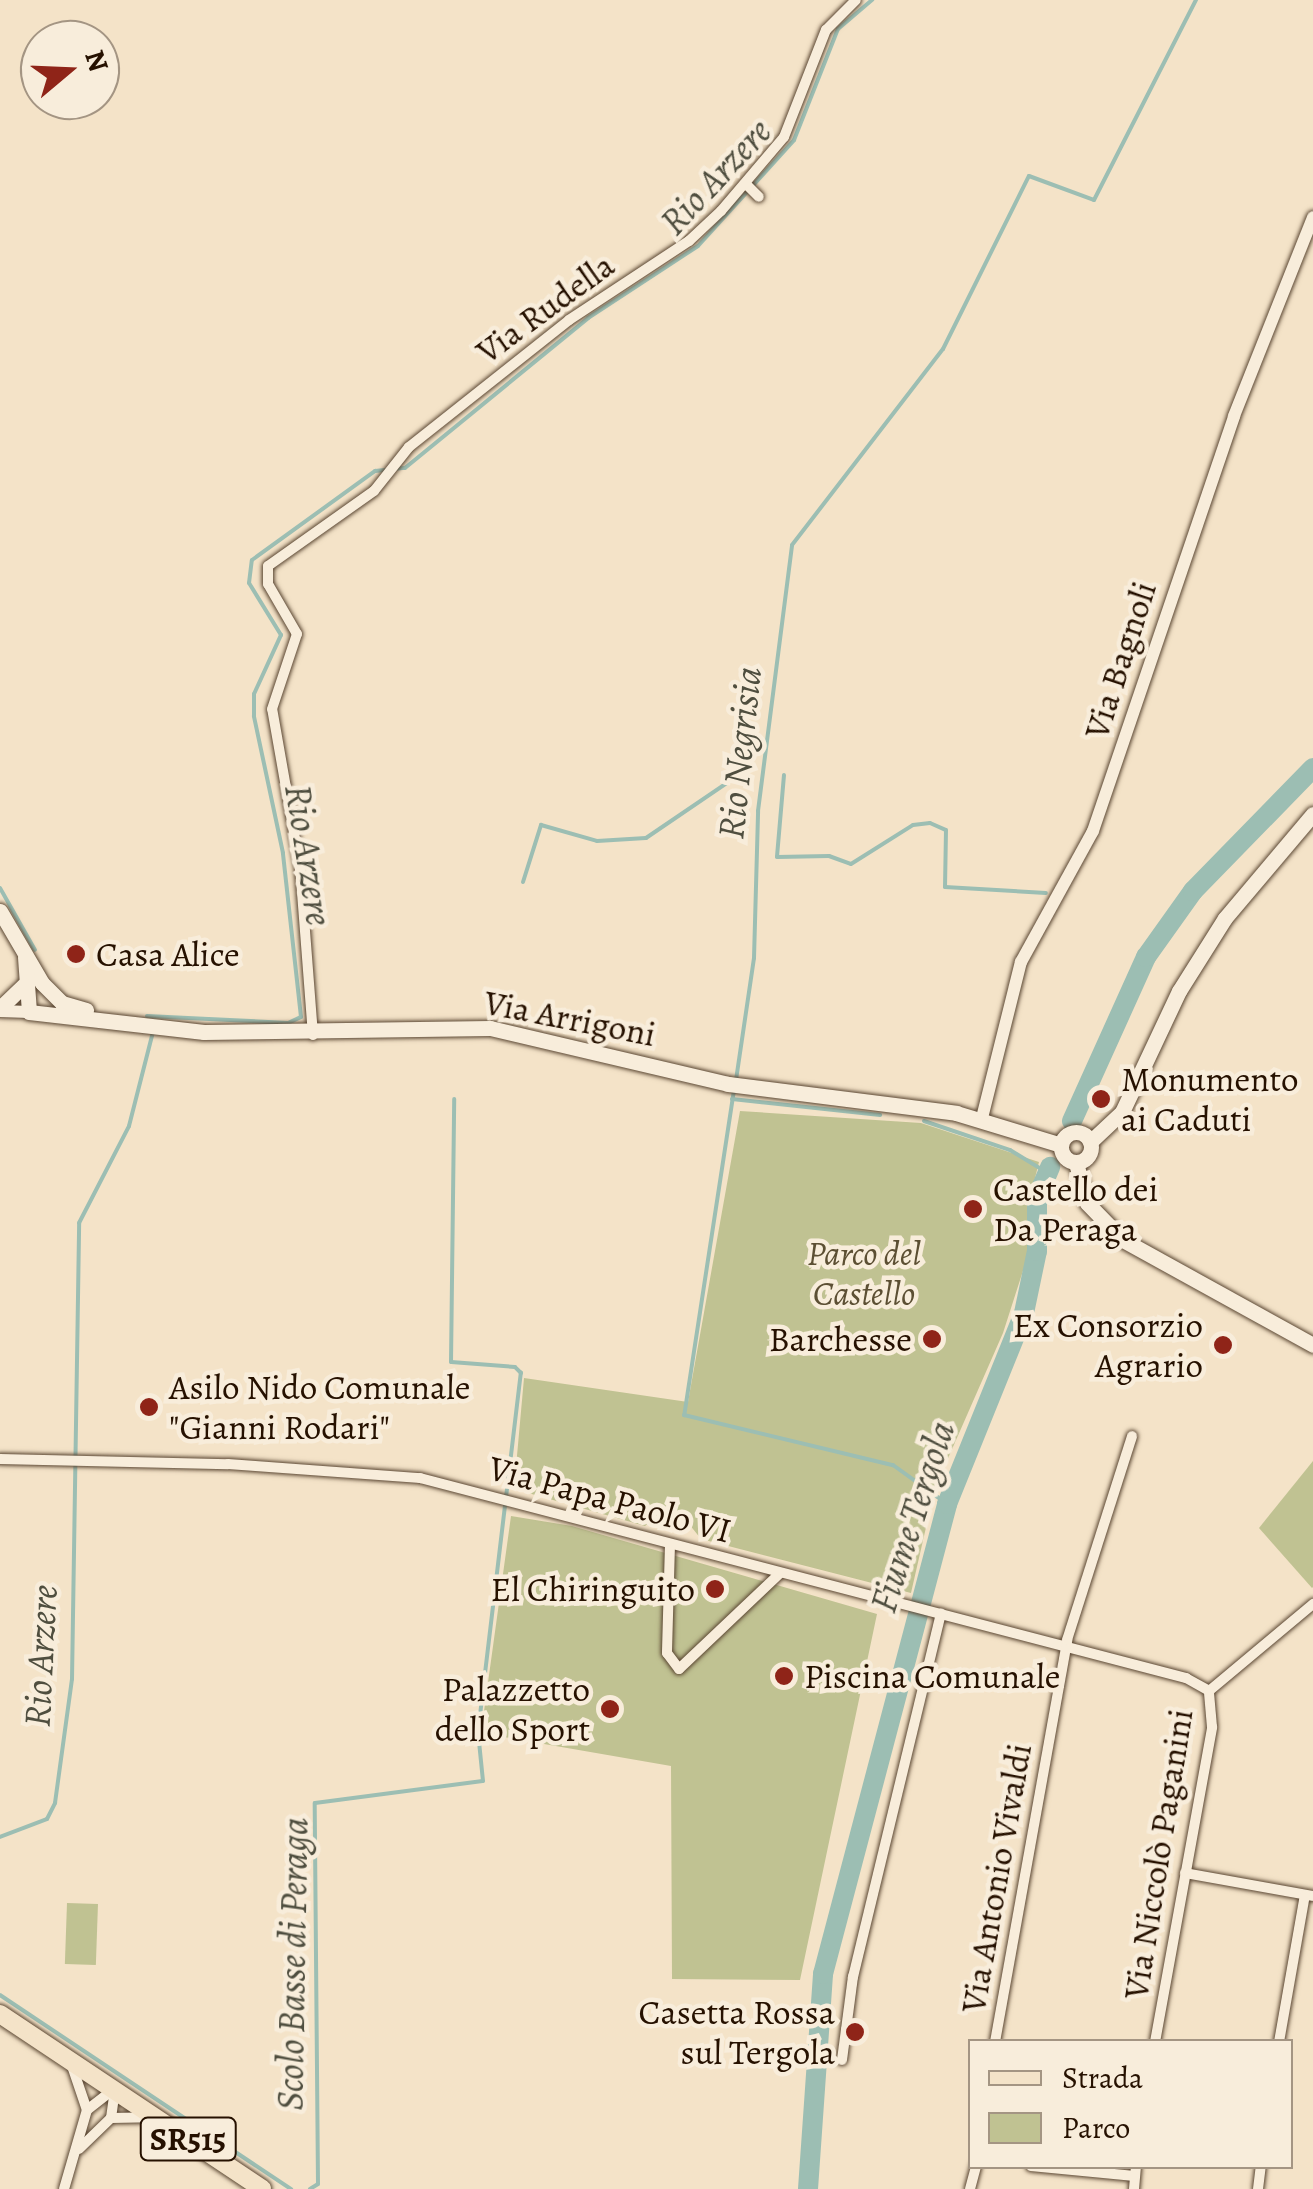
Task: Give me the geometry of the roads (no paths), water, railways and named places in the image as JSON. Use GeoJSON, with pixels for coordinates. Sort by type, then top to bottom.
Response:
{"type":"FeatureCollection","features":[{"type":"Feature","properties":{"kind":"main road"},"geometry":{"type":"LineString","coordinates":[[1076,1163],[1089,1156],[1090,1142],[1122,1112],[1179,990],[1224,918],[1313,814]]}},
{"type":"Feature","properties":{"kind":"main road"},"geometry":{"type":"LineString","coordinates":[[0,910],[25,956],[32,981],[29,1012]]}},
{"type":"Feature","properties":{"kind":"main road"},"geometry":{"type":"LineString","coordinates":[[0,1009],[32,981]]}},
{"type":"Feature","properties":{"kind":"main road"},"geometry":{"type":"LineString","coordinates":[[32,981],[62,1003],[122,1024]]}},
{"type":"Feature","properties":{"kind":"main road","name":"Via Arrigoni"},"geometry":{"type":"LineString","coordinates":[[29,1012],[152,1028],[313,1035],[490,1028],[736,1086],[982,1118],[1061,1146]]}},
{"type":"Feature","properties":{"kind":"main road"},"geometry":{"type":"LineString","coordinates":[[1090,1142],[1075,1132],[1061,1146],[1076,1163],[1087,1203],[1123,1240],[1313,1346]]}},
{"type":"Feature","properties":{"kind":"main road","name":"SR515"},"geometry":{"type":"LineString","coordinates":[[0,2014],[262,2189]]}},
{"type":"Feature","properties":{"kind":"street","name":"Via Rudella"},"geometry":{"type":"LineString","coordinates":[[313,1035],[300,867],[272,718],[274,692],[297,634],[268,584],[268,566],[392,470],[409,447],[569,320],[690,241],[748,186],[791,125],[826,30],[856,0]]}},
{"type":"Feature","properties":{"kind":"street"},"geometry":{"type":"LineString","coordinates":[[748,186],[760,197]]}},
{"type":"Feature","properties":{"kind":"street","name":"Via Bagnoli"},"geometry":{"type":"LineString","coordinates":[[982,1118],[1020,962],[1093,830],[1234,416],[1313,217]]}},
{"type":"Feature","properties":{"kind":"street","name":"Via Arrigoni"},"geometry":{"type":"LineString","coordinates":[[0,1009],[29,1012]]}},
{"type":"Feature","properties":{"kind":"street","name":"Via Antonio Vivaldi"},"geometry":{"type":"LineString","coordinates":[[996,2039],[1066,1646],[1132,1436]]}},
{"type":"Feature","properties":{"kind":"street","name":"Via Papa Paolo VI"},"geometry":{"type":"LineString","coordinates":[[0,1459],[374,1474],[508,1500],[1196,1680],[1209,1691]]}},
{"type":"Feature","properties":{"kind":"street"},"geometry":{"type":"LineString","coordinates":[[670,1544],[666,1653],[679,1668],[780,1573]]}},
{"type":"Feature","properties":{"kind":"street","name":"Via Niccolò Paganini"},"geometry":{"type":"LineString","coordinates":[[1156,2039],[1213,1716],[1209,1691],[1313,1604]]}},
{"type":"Feature","properties":{"kind":"street"},"geometry":{"type":"LineString","coordinates":[[842,2060],[852,1978],[936,1612]]}},
{"type":"Feature","properties":{"kind":"street"},"geometry":{"type":"LineString","coordinates":[[1185,1873],[1309,1895],[1280,2039]]}},
{"type":"Feature","properties":{"kind":"street"},"geometry":{"type":"LineString","coordinates":[[64,2189],[79,2149],[87,2110],[70,2060]]}},
{"type":"Feature","properties":{"kind":"street"},"geometry":{"type":"LineString","coordinates":[[87,2110],[115,2088]]}},
{"type":"Feature","properties":{"kind":"street"},"geometry":{"type":"LineString","coordinates":[[79,2149],[111,2118],[115,2088]]}},
{"type":"Feature","properties":{"kind":"street"},"geometry":{"type":"LineString","coordinates":[[111,2118],[158,2118]]}},
{"type":"Feature","properties":{"kind":"street"},"geometry":{"type":"LineString","coordinates":[[1094,2169],[1136,2171],[1134,2189]]}},
{"type":"Feature","properties":{"kind":"waterway","name":"Rio Arzere"},"geometry":{"type":"LineString","coordinates":[[147,1016],[288,1023],[301,1017],[283,853],[254,716],[254,694],[281,635],[249,583],[252,560],[375,471],[405,468],[588,318],[698,246],[794,140],[838,29],[872,0]]}},
{"type":"Feature","properties":{"kind":"waterway","name":"Rio Negrisia"},"geometry":{"type":"LineString","coordinates":[[736,1080],[754,958],[758,811],[792,545],[943,349],[1029,176],[1094,200],[1196,0]]}},
{"type":"Feature","properties":{"kind":"waterway","name":"Fiume Tergola"},"geometry":{"type":"LineString","coordinates":[[1072,1121],[1146,957],[1193,891],[1313,768]]}},
{"type":"Feature","properties":{"kind":"waterway","name":"Scolo Basse di Peraga"},"geometry":{"type":"LineString","coordinates":[[523,882],[541,825],[597,841],[646,838],[740,774]]}},
{"type":"Feature","properties":{"kind":"waterway","name":"Scolo Basse di Peraga"},"geometry":{"type":"LineString","coordinates":[[784,775],[777,857],[829,856],[851,864],[913,825],[930,823],[946,830],[945,887],[1046,893]]}},
{"type":"Feature","properties":{"kind":"waterway"},"geometry":{"type":"LineString","coordinates":[[0,888],[35,950]]}},
{"type":"Feature","properties":{"kind":"waterway","name":"Rio Arzere"},"geometry":{"type":"LineString","coordinates":[[0,1837],[47,1819],[55,1803],[72,1679],[79,1223],[129,1126],[153,1032]]}},
{"type":"Feature","properties":{"kind":"waterway","name":"Rio Negrisia"},"geometry":{"type":"LineString","coordinates":[[734,1090],[684,1415],[893,1465],[947,1504]]}},
{"type":"Feature","properties":{"kind":"waterway","name":"Scolo Basse di Peraga"},"geometry":{"type":"LineString","coordinates":[[310,2189],[318,2184],[315,1803],[483,1781],[478,1732],[521,1373],[515,1367],[451,1362],[454,1099]]}},
{"type":"Feature","properties":{"kind":"waterway"},"geometry":{"type":"LineString","coordinates":[[732,1099],[880,1115]]}},
{"type":"Feature","properties":{"kind":"waterway"},"geometry":{"type":"LineString","coordinates":[[924,1121],[1010,1150],[1046,1172]]}},
{"type":"Feature","properties":{"kind":"waterway","name":"Fiume Tergola"},"geometry":{"type":"LineString","coordinates":[[808,2189],[823,1974],[947,1504],[1024,1313],[1037,1251],[1037,1198],[1050,1167]]}},
{"type":"Feature","properties":{"kind":"waterway","name":"Rio Arzere"},"geometry":{"type":"LineString","coordinates":[[0,1995],[291,2189]]}},
{"type":"Feature","properties":{"kind":"place","name":"Casa Alice"},"geometry":{"type":"Point","coordinates":[76,954]}},
{"type":"Feature","properties":{"kind":"place","name":"Monumento ai Caduti"},"geometry":{"type":"Point","coordinates":[1101,1099]}},
{"type":"Feature","properties":{"kind":"place","name":"Castello dei Da Peraga"},"geometry":{"type":"Point","coordinates":[973,1209]}},
{"type":"Feature","properties":{"kind":"place","name":"Barchesse"},"geometry":{"type":"Point","coordinates":[932,1339]}},
{"type":"Feature","properties":{"kind":"place","name":"Ex Consorzio Agrario"},"geometry":{"type":"Point","coordinates":[1223,1345]}},
{"type":"Feature","properties":{"kind":"place","name":"Asilo Nido Comunale \"Gianni Rodari\""},"geometry":{"type":"Point","coordinates":[149,1407]}},
{"type":"Feature","properties":{"kind":"place","name":"El Chiringuito"},"geometry":{"type":"Point","coordinates":[715,1589]}},
{"type":"Feature","properties":{"kind":"place","name":"Piscina Comunale"},"geometry":{"type":"Point","coordinates":[784,1676]}},
{"type":"Feature","properties":{"kind":"place","name":"Palazzetto dello Sport"},"geometry":{"type":"Point","coordinates":[610,1709]}},
{"type":"Feature","properties":{"kind":"place","name":"Casetta Rossa sul Tergola"},"geometry":{"type":"Point","coordinates":[855,2032]}},
{"type":"Feature","properties":{"kind":"park label","name":"Parco del Castello"},"geometry":{"type":"Point","coordinates":[864,1273]}}]}
